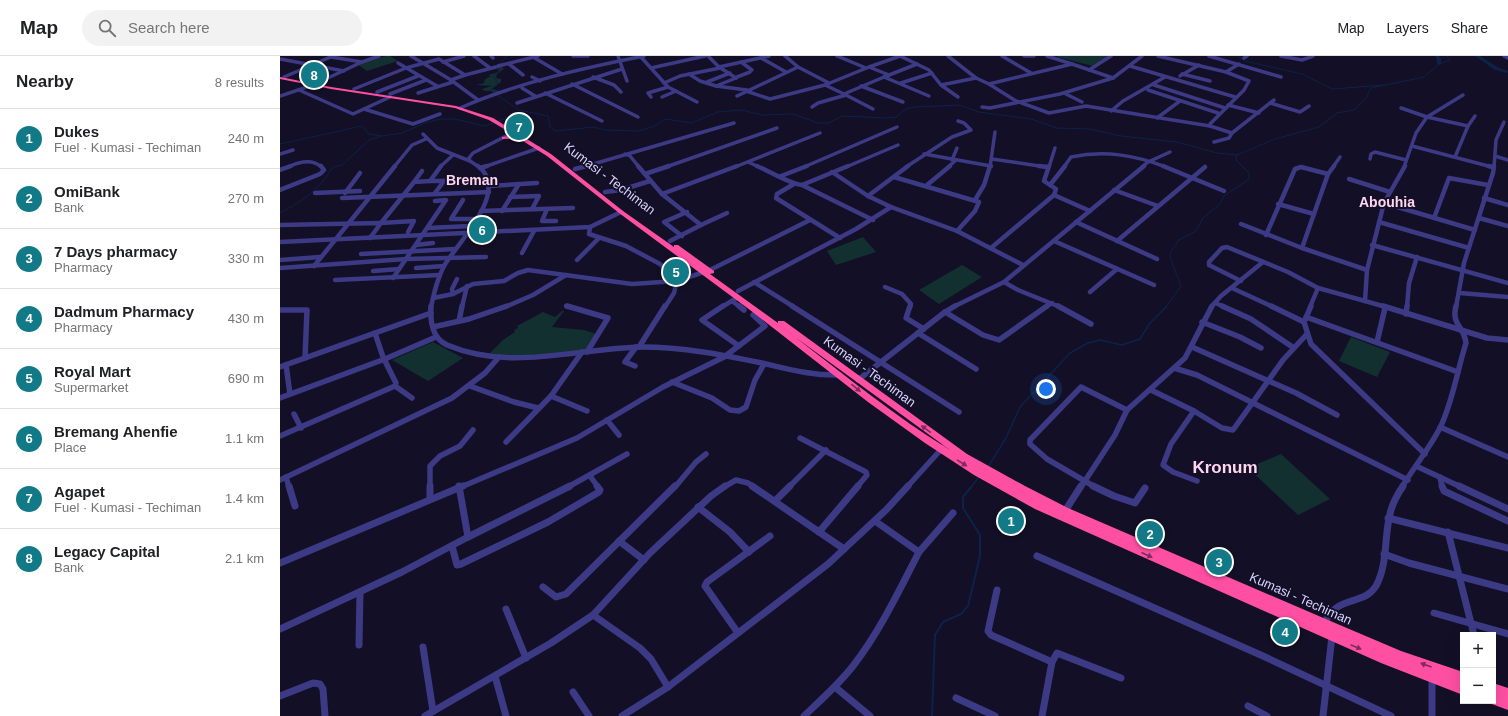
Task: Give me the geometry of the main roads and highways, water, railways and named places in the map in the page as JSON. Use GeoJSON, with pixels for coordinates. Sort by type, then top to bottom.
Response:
{"type":"FeatureCollection","features":[{"type":"Feature","properties":{"kind":"highway"},"geometry":{"type":"LineString","coordinates":[[281,77],[315,84],[462,107],[499,121],[539,148],[621,212],[707,271],[736,296],[840,374],[871,400],[989,475],[1057,515],[1332,636],[1432,678],[1460,688]]}},
{"type":"Feature","properties":{"kind":"highway"},"geometry":{"type":"LineString","coordinates":[[281,77],[302,88],[315,84],[377,92],[390,96]]}},
{"type":"Feature","properties":{"kind":"highway"},"geometry":{"type":"LineString","coordinates":[[516,132],[504,138],[508,134],[516,132]]}},
{"type":"Feature","properties":{"kind":"highway","name":"Kumasi - Techiman"},"geometry":{"type":"LineString","coordinates":[[516,132],[551,151],[670,241],[707,271]]}},
{"type":"Feature","properties":{"kind":"highway","name":"Kumasi - Techiman"},"geometry":{"type":"LineString","coordinates":[[736,296],[858,380],[943,446]]}},
{"type":"Feature","properties":{"kind":"highway","name":"Kumasi - Techiman"},"geometry":{"type":"LineString","coordinates":[[989,475],[1065,511],[1324,624],[1401,656],[1460,677]]}},
{"type":"Feature","properties":{"kind":"highway"},"geometry":{"type":"LineString","coordinates":[[1496,689],[1508,694]]}},
{"type":"Feature","properties":{"kind":"highway"},"geometry":{"type":"LineString","coordinates":[[1496,700],[1508,704]]}},
{"type":"Feature","properties":{"kind":"waterway"},"geometry":{"type":"LineString","coordinates":[[507,56],[498,65],[498,68],[501,70],[495,74],[494,77],[498,84],[490,90],[519,110],[548,116],[550,127],[556,131],[593,127],[605,130],[639,131],[655,126],[665,119],[692,123],[718,112],[742,110],[762,115],[793,114],[818,123],[829,123],[842,116],[886,118],[896,117],[906,109],[915,107],[959,105],[979,112],[1031,119],[1057,128],[1089,129],[1121,136],[1177,142],[1217,153],[1237,155]]}},
{"type":"Feature","properties":{"kind":"waterway"},"geometry":{"type":"LineString","coordinates":[[1237,56],[1245,61],[1302,74],[1332,89],[1384,85]]}},
{"type":"Feature","properties":{"kind":"waterway"},"geometry":{"type":"LineString","coordinates":[[1437,56],[1439,59],[1439,64]]}},
{"type":"Feature","properties":{"kind":"waterway"},"geometry":{"type":"LineString","coordinates":[[1237,155],[1275,139],[1319,127],[1337,113],[1354,110],[1366,98],[1371,88],[1424,77],[1439,64],[1450,60],[1447,56]]}},
{"type":"Feature","properties":{"kind":"waterway"},"geometry":{"type":"LineString","coordinates":[[1477,56],[1497,69],[1508,72]]}},
{"type":"Feature","properties":{"kind":"waterway"},"geometry":{"type":"LineString","coordinates":[[280,144],[362,126],[369,134],[382,136],[402,133],[425,123],[440,119],[455,119],[485,126],[524,112]]}},
{"type":"Feature","properties":{"kind":"waterway"},"geometry":{"type":"LineString","coordinates":[[280,213],[296,204],[316,189],[333,167],[342,165],[369,140],[381,136]]}},
{"type":"Feature","properties":{"kind":"waterway"},"geometry":{"type":"LineString","coordinates":[[1166,307],[1181,286],[1171,260],[1170,254],[1174,247],[1179,240],[1196,231],[1203,218],[1220,204],[1224,196],[1249,179],[1249,173],[1236,160],[1237,155]]}},
{"type":"Feature","properties":{"kind":"waterway"},"geometry":{"type":"LineString","coordinates":[[988,467],[1006,438],[1020,407],[1070,353],[1088,343],[1100,340],[1122,345],[1140,339],[1150,323],[1166,307]]}},
{"type":"Feature","properties":{"kind":"waterway"},"geometry":{"type":"LineString","coordinates":[[971,487],[979,477]]}},
{"type":"Feature","properties":{"kind":"waterway"},"geometry":{"type":"LineString","coordinates":[[932,716],[935,635],[943,622],[961,614],[968,606],[980,556],[980,535],[963,508],[963,497],[972,486]]}},
{"type":"Feature","properties":{"kind":"place","name":"Legacy Capital"},"geometry":{"type":"Point","coordinates":[314,75]}},
{"type":"Feature","properties":{"kind":"place","name":"Agapet"},"geometry":{"type":"Point","coordinates":[519,127]}},
{"type":"Feature","properties":{"kind":"place","name":"Bremang Ahenfie"},"geometry":{"type":"Point","coordinates":[482,230]}},
{"type":"Feature","properties":{"kind":"place","name":"Royal Mart"},"geometry":{"type":"Point","coordinates":[676,272]}},
{"type":"Feature","properties":{"kind":"place","name":"Dukes"},"geometry":{"type":"Point","coordinates":[1011,521]}},
{"type":"Feature","properties":{"kind":"place","name":"OmiBank"},"geometry":{"type":"Point","coordinates":[1150,534]}},
{"type":"Feature","properties":{"kind":"place","name":"7 Days pharmacy"},"geometry":{"type":"Point","coordinates":[1219,562]}},
{"type":"Feature","properties":{"kind":"place","name":"Dadmum Pharmacy"},"geometry":{"type":"Point","coordinates":[1285,632]}},
{"type":"Feature","properties":{"kind":"district","name":"Breman"},"geometry":{"type":"Point","coordinates":[472,180]}},
{"type":"Feature","properties":{"kind":"district","name":"Abouhia"},"geometry":{"type":"Point","coordinates":[1387,202]}},
{"type":"Feature","properties":{"kind":"district","name":"Kronum"},"geometry":{"type":"Point","coordinates":[1225,467]}}]}
